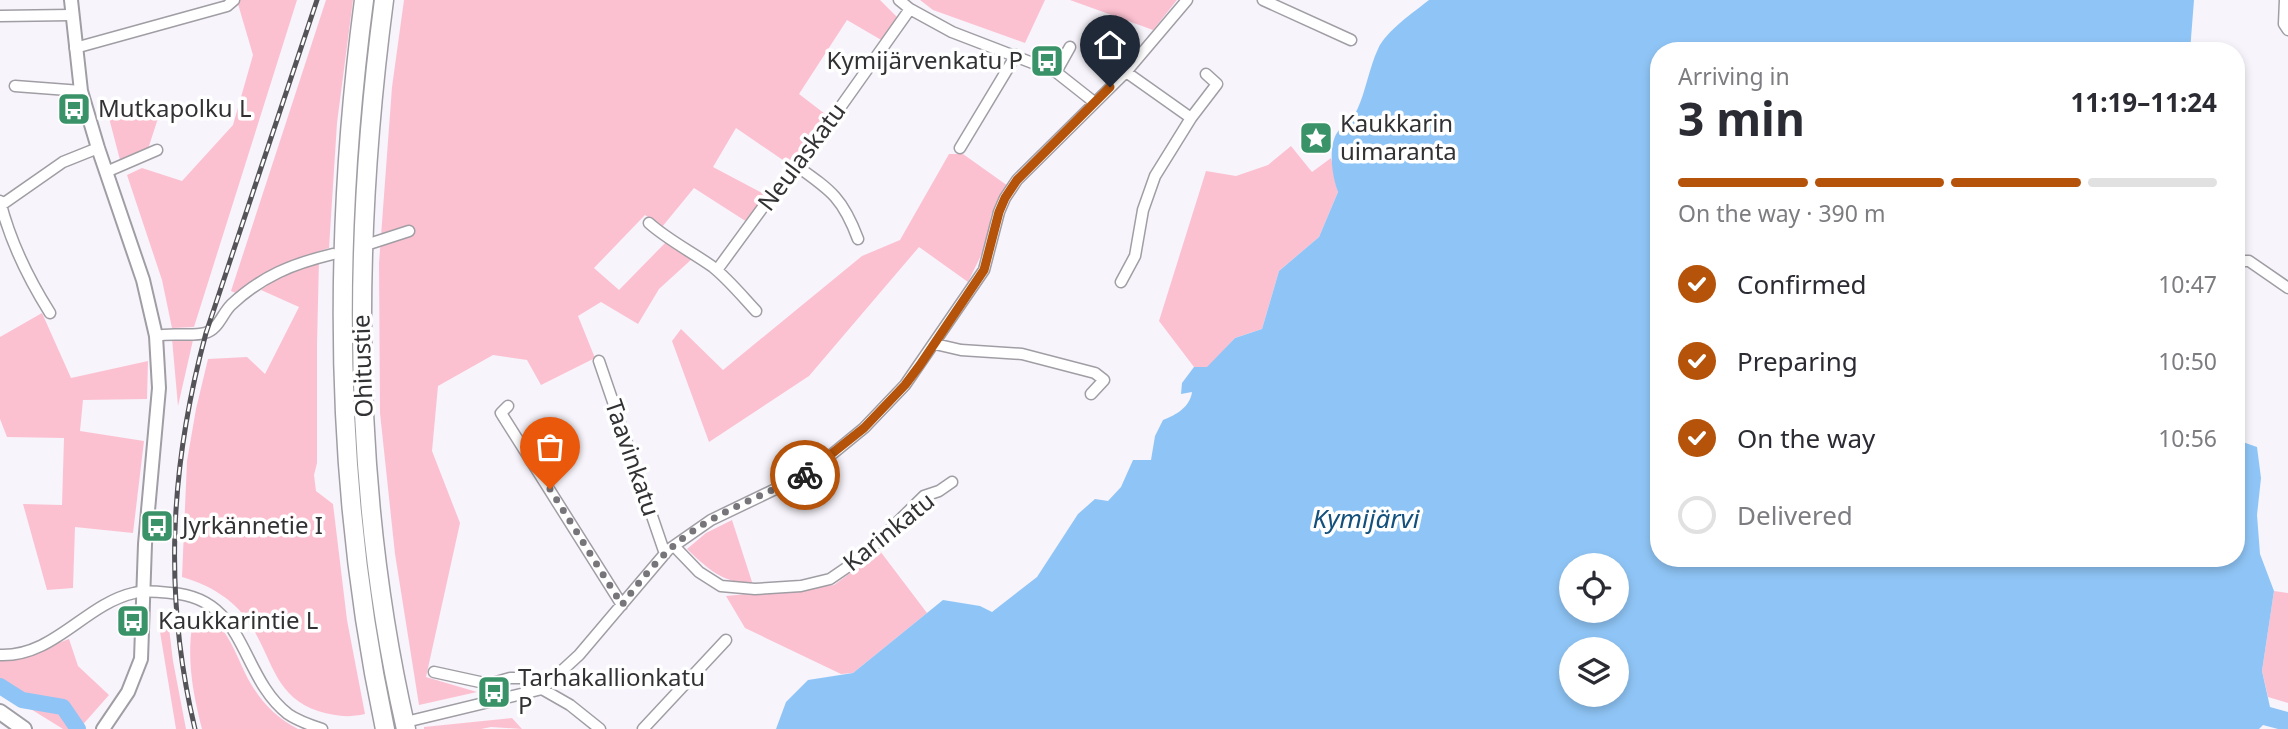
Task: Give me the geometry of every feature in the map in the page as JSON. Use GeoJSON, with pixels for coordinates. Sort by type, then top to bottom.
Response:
{"type":"FeatureCollection","features":[{"type":"Feature","properties":{"kind":"highway","name":"Ohitustie"},"geometry":{"type":"LineString","coordinates":[[364,0],[343,226],[343,386],[350,493],[362,599],[386,729]]}},
{"type":"Feature","properties":{"kind":"highway","name":"Ohitustie"},"geometry":{"type":"LineString","coordinates":[[384,0],[362,227],[362,387],[370,502],[398,693],[410,725]]}},
{"type":"Feature","properties":{"kind":"main road"},"geometry":{"type":"LineString","coordinates":[[0,712],[24,729]]}},
{"type":"Feature","properties":{"kind":"street"},"geometry":{"type":"LineString","coordinates":[[71,0],[81,91],[143,280],[156,336],[159,388],[145,544],[141,659],[128,692],[103,729]]}},
{"type":"Feature","properties":{"kind":"street"},"geometry":{"type":"LineString","coordinates":[[75,48],[227,6],[234,0]]}},
{"type":"Feature","properties":{"kind":"street"},"geometry":{"type":"LineString","coordinates":[[899,0],[952,33],[1056,72],[1094,102]]}},
{"type":"Feature","properties":{"kind":"street"},"geometry":{"type":"LineString","coordinates":[[410,725],[536,691],[579,655],[674,546],[711,520],[809,473],[864,428],[905,385],[984,270],[1005,198],[1017,180],[1126,72],[1187,0]]}},
{"type":"Feature","properties":{"kind":"street"},"geometry":{"type":"LineString","coordinates":[[1263,0],[1351,40]]}},
{"type":"Feature","properties":{"kind":"street"},"geometry":{"type":"LineString","coordinates":[[2285,0],[2284,24],[2288,30]]}},
{"type":"Feature","properties":{"kind":"street","name":"Neulaskatu"},"geometry":{"type":"LineString","coordinates":[[717,270],[766,203],[798,167],[910,9]]}},
{"type":"Feature","properties":{"kind":"street"},"geometry":{"type":"LineString","coordinates":[[0,16],[71,15]]}},
{"type":"Feature","properties":{"kind":"street"},"geometry":{"type":"LineString","coordinates":[[1056,72],[1070,47]]}},
{"type":"Feature","properties":{"kind":"street"},"geometry":{"type":"LineString","coordinates":[[960,148],[1016,55]]}},
{"type":"Feature","properties":{"kind":"street"},"geometry":{"type":"LineString","coordinates":[[1126,72],[1191,118]]}},
{"type":"Feature","properties":{"kind":"street"},"geometry":{"type":"LineString","coordinates":[[1121,282],[1135,256],[1143,210],[1155,176],[1191,118],[1217,84],[1206,74]]}},
{"type":"Feature","properties":{"kind":"street"},"geometry":{"type":"LineString","coordinates":[[15,86],[81,91]]}},
{"type":"Feature","properties":{"kind":"street"},"geometry":{"type":"LineString","coordinates":[[50,313],[31,282],[4,220],[0,204],[63,162],[98,148]]}},
{"type":"Feature","properties":{"kind":"street"},"geometry":{"type":"LineString","coordinates":[[106,172],[157,150]]}},
{"type":"Feature","properties":{"kind":"street"},"geometry":{"type":"LineString","coordinates":[[798,167],[839,200],[848,213],[858,239]]}},
{"type":"Feature","properties":{"kind":"street"},"geometry":{"type":"LineString","coordinates":[[649,223],[661,234],[678,242],[717,270],[757,310]]}},
{"type":"Feature","properties":{"kind":"street"},"geometry":{"type":"LineString","coordinates":[[372,243],[409,231]]}},
{"type":"Feature","properties":{"kind":"street"},"geometry":{"type":"LineString","coordinates":[[156,336],[168,333],[206,333],[216,326],[229,307],[283,268],[333,254]]}},
{"type":"Feature","properties":{"kind":"street"},"geometry":{"type":"LineString","coordinates":[[2245,261],[2249,261],[2288,288]]}},
{"type":"Feature","properties":{"kind":"street"},"geometry":{"type":"LineString","coordinates":[[934,344],[961,350],[1022,354],[1095,373],[1104,380],[1091,394]]}},
{"type":"Feature","properties":{"kind":"street","name":"Taavinkatu"},"geometry":{"type":"LineString","coordinates":[[600,361],[665,554]]}},
{"type":"Feature","properties":{"kind":"street"},"geometry":{"type":"LineString","coordinates":[[508,406],[501,413],[622,605]]}},
{"type":"Feature","properties":{"kind":"street","name":"Karinkatu"},"geometry":{"type":"LineString","coordinates":[[674,546],[699,572],[721,586],[755,589],[801,586],[830,579],[862,557],[925,496],[952,482]]}},
{"type":"Feature","properties":{"kind":"street"},"geometry":{"type":"LineString","coordinates":[[0,654],[13,655],[35,649],[112,601],[135,592],[174,593],[195,597],[217,609],[229,622],[271,697],[288,713],[307,725],[322,729]]}},
{"type":"Feature","properties":{"kind":"street"},"geometry":{"type":"LineString","coordinates":[[643,729],[726,640]]}},
{"type":"Feature","properties":{"kind":"street"},"geometry":{"type":"LineString","coordinates":[[434,672],[489,684],[520,677],[528,680],[536,691],[570,705],[600,729]]}},
{"type":"Feature","properties":{"kind":"shaded area"},"geometry":{"type":"Polygon","coordinates":[[[240,0],[297,0],[194,327],[172,328],[162,280],[127,175],[142,168],[182,181],[233,125],[253,55],[238,4],[240,0]]]}},
{"type":"Feature","properties":{"kind":"shaded area"},"geometry":{"type":"Polygon","coordinates":[[[326,0],[353,0],[337,123],[329,248],[281,267],[238,294],[231,291],[326,0]]]}},
{"type":"Feature","properties":{"kind":"shaded area"},"geometry":{"type":"Polygon","coordinates":[[[404,0],[880,0],[898,18],[883,41],[847,20],[799,94],[829,117],[793,167],[736,128],[713,167],[768,196],[747,222],[694,188],[662,227],[645,215],[594,268],[619,290],[667,241],[693,258],[659,289],[638,324],[601,302],[578,316],[595,358],[541,385],[527,360],[493,355],[438,386],[432,451],[460,523],[426,677],[477,692],[419,705],[395,554],[380,413],[379,263],[392,87],[404,0]]]}},
{"type":"Feature","properties":{"kind":"shaded area"},"geometry":{"type":"Polygon","coordinates":[[[920,0],[1045,0],[1025,43],[933,10],[920,0]]]}},
{"type":"Feature","properties":{"kind":"shaded area"},"geometry":{"type":"Polygon","coordinates":[[[1070,0],[1177,0],[1153,30],[1070,0]]]}},
{"type":"Feature","properties":{"kind":"shaded area"},"geometry":{"type":"Polygon","coordinates":[[[163,103],[148,149],[120,160],[109,118],[163,103]]]}},
{"type":"Feature","properties":{"kind":"shaded area"},"geometry":{"type":"Polygon","coordinates":[[[1291,146],[1312,172],[1331,158],[1338,192],[1319,237],[1279,271],[1262,329],[1235,338],[1207,368],[1194,367],[1159,321],[1206,171],[1236,176],[1268,165],[1291,146]]]}},
{"type":"Feature","properties":{"kind":"shaded area"},"geometry":{"type":"Polygon","coordinates":[[[949,154],[963,154],[1008,186],[991,215],[987,243],[968,282],[919,247],[809,376],[709,442],[672,341],[681,329],[723,370],[862,256],[900,240],[949,154]]]}},
{"type":"Feature","properties":{"kind":"shaded area"},"geometry":{"type":"Polygon","coordinates":[[[319,260],[317,463],[314,475],[316,491],[333,504],[347,620],[365,714],[353,716],[318,711],[291,695],[282,685],[242,613],[219,593],[182,577],[187,461],[208,359],[247,357],[265,374],[299,307],[261,290],[286,271],[319,260]]]}},
{"type":"Feature","properties":{"kind":"shaded area"},"geometry":{"type":"Polygon","coordinates":[[[42,313],[71,378],[148,361],[147,399],[83,400],[80,431],[144,441],[133,533],[75,527],[73,588],[47,590],[23,504],[62,505],[64,438],[7,437],[0,419],[0,337],[42,313]]]}},
{"type":"Feature","properties":{"kind":"shaded area"},"geometry":{"type":"Polygon","coordinates":[[[172,339],[193,340],[178,406],[172,339]]]}},
{"type":"Feature","properties":{"kind":"shaded area"},"geometry":{"type":"Polygon","coordinates":[[[732,520],[753,585],[732,581],[717,574],[687,549],[706,533],[732,520]]]}},
{"type":"Feature","properties":{"kind":"shaded area"},"geometry":{"type":"Polygon","coordinates":[[[880,551],[927,613],[853,673],[841,674],[745,628],[726,596],[834,585],[880,551]]]}},
{"type":"Feature","properties":{"kind":"shaded area"},"geometry":{"type":"Polygon","coordinates":[[[2274,591],[2288,593],[2288,703],[2268,697],[2262,671],[2274,591]]]}},
{"type":"Feature","properties":{"kind":"shaded area"},"geometry":{"type":"Polygon","coordinates":[[[207,615],[228,637],[251,684],[261,698],[278,716],[298,729],[202,729],[193,689],[190,648],[193,621],[207,615]]]}},
{"type":"Feature","properties":{"kind":"shaded area"},"geometry":{"type":"Polygon","coordinates":[[[168,620],[186,729],[176,729],[160,632],[168,620]]]}},
{"type":"Feature","properties":{"kind":"shaded area"},"geometry":{"type":"Polygon","coordinates":[[[69,639],[78,666],[109,695],[79,729],[63,729],[0,690],[0,660],[15,659],[69,639]]]}},
{"type":"Feature","properties":{"kind":"shaded area"},"geometry":{"type":"Polygon","coordinates":[[[512,718],[522,729],[424,729],[424,727],[512,718]]]}},
{"type":"Feature","properties":{"kind":"water","name":"Kymijärvi"},"geometry":{"type":"Polygon","coordinates":[[[1429,0],[2194,0],[2191,42],[1650,42],[1650,567],[2245,567],[2245,443],[2257,447],[2261,478],[2257,515],[2260,554],[2274,591],[2262,671],[2270,707],[2288,712],[2288,729],[2263,725],[2259,729],[776,729],[786,702],[808,680],[853,673],[943,600],[980,606],[992,612],[1037,577],[1078,514],[1095,499],[1108,501],[1121,487],[1133,460],[1151,460],[1155,436],[1163,420],[1182,410],[1191,397],[1192,392],[1181,394],[1182,383],[1194,367],[1207,367],[1235,338],[1262,329],[1279,271],[1319,237],[1338,192],[1332,161],[1335,136],[1357,110],[1382,42],[1429,0]]]}},
{"type":"Feature","properties":{"kind":"waterway"},"geometry":{"type":"LineString","coordinates":[[0,686],[22,700],[63,707],[78,729]]}},
{"type":"Feature","properties":{"kind":"railway"},"geometry":{"type":"LineString","coordinates":[[195,729],[178,629],[175,580],[178,481],[185,432],[206,333],[317,0]]}},
{"type":"Feature","properties":{"kind":"way so far"},"geometry":{"type":"LineString","coordinates":[[550,489],[622,605],[668,550],[691,532],[805,475]]}},
{"type":"Feature","properties":{"kind":"place","name":"Kymijärvenkatu P"},"geometry":{"type":"Point","coordinates":[1047,61]}},
{"type":"Feature","properties":{"kind":"place","name":"Mutkapolku L"},"geometry":{"type":"Point","coordinates":[74,109]}},
{"type":"Feature","properties":{"kind":"place","name":"Kaukkarin uimaranta"},"geometry":{"type":"Point","coordinates":[1316,138]}},
{"type":"Feature","properties":{"kind":"place","name":"Jyrkännetie I"},"geometry":{"type":"Point","coordinates":[157,526]}},
{"type":"Feature","properties":{"kind":"place","name":"Kaukkarintie L"},"geometry":{"type":"Point","coordinates":[133,621]}},
{"type":"Feature","properties":{"kind":"place","name":"Tarhakallionkatu P"},"geometry":{"type":"Point","coordinates":[494,692]}},
{"type":"Feature","properties":{"kind":"route"},"geometry":{"type":"LineString","coordinates":[[805,475],[864,428],[905,385],[984,270],[999,212],[1017,180],[1110,87]]}}]}
